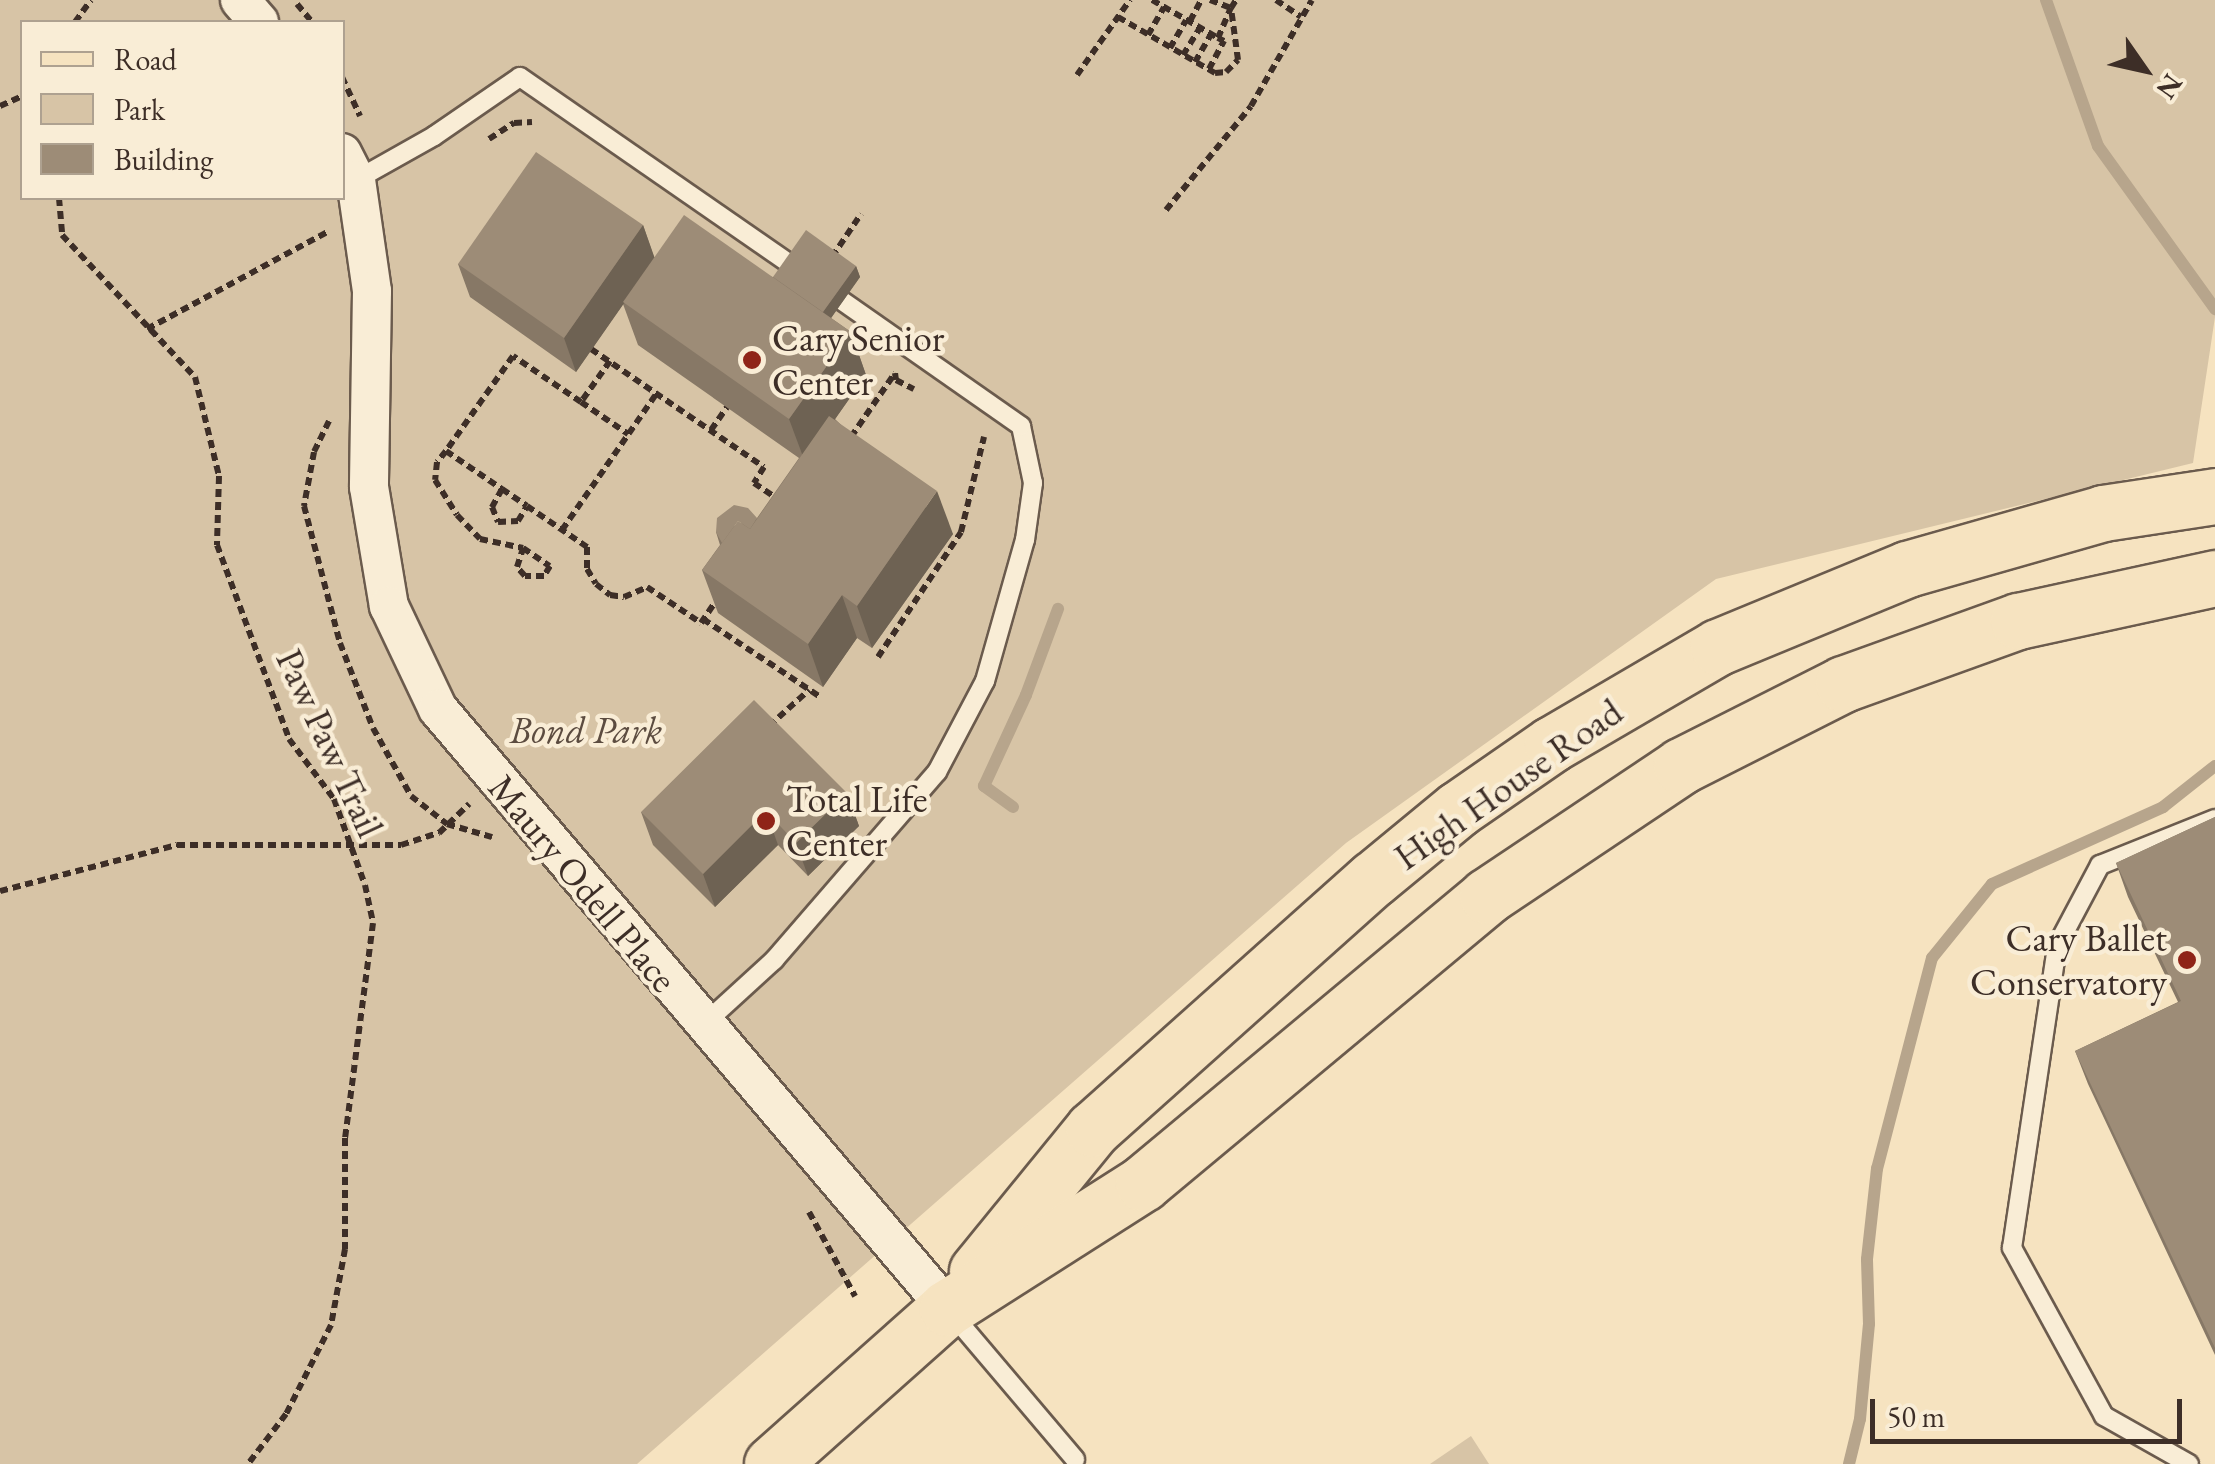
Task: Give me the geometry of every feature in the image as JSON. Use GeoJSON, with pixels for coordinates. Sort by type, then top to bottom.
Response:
{"type":"FeatureCollection","features":[{"type":"Feature","properties":{"kind":"main road","name":"High House Road"},"geometry":{"type":"LineString","coordinates":[[947,1308],[1093,1129],[1373,879],[1458,809],[1552,744],[1718,647],[1907,569],[2103,513],[2215,496]]}},
{"type":"Feature","properties":{"kind":"main road","name":"High House Road"},"geometry":{"type":"LineString","coordinates":[[772,1464],[947,1308],[1143,1182],[1487,896],[1681,766],[1843,684],[2018,621],[2141,591],[2208,568]]}},
{"type":"Feature","properties":{"kind":"street"},"geometry":{"type":"LineString","coordinates":[[240,0],[258,20]]}},
{"type":"Feature","properties":{"kind":"street","name":"Maury Odell Place"},"geometry":{"type":"LineString","coordinates":[[349,167],[372,291],[369,487],[389,606],[438,709],[947,1308]]}},
{"type":"Feature","properties":{"kind":"lane"},"geometry":{"type":"LineString","coordinates":[[349,167],[434,136],[520,77],[1021,426],[1033,482],[1025,540],[985,681],[937,772],[774,960],[703,1025]]}},
{"type":"Feature","properties":{"kind":"lane"},"geometry":{"type":"LineString","coordinates":[[2189,1464],[2104,1416],[2012,1248],[2057,946],[2100,864],[2215,820]]}},
{"type":"Feature","properties":{"kind":"lane"},"geometry":{"type":"LineString","coordinates":[[947,1308],[1075,1459]]}},
{"type":"Feature","properties":{"kind":"path"},"geometry":{"type":"LineString","coordinates":[[293,0],[310,20]]}},
{"type":"Feature","properties":{"kind":"path"},"geometry":{"type":"LineString","coordinates":[[1076,75],[1130,0]]}},
{"type":"Feature","properties":{"kind":"path"},"geometry":{"type":"LineString","coordinates":[[1152,0],[1224,41],[1209,70]]}},
{"type":"Feature","properties":{"kind":"path"},"geometry":{"type":"LineString","coordinates":[[1170,48],[1201,0]]}},
{"type":"Feature","properties":{"kind":"path"},"geometry":{"type":"LineString","coordinates":[[1210,0],[1234,4]]}},
{"type":"Feature","properties":{"kind":"path"},"geometry":{"type":"LineString","coordinates":[[1276,0],[1300,16]]}},
{"type":"Feature","properties":{"kind":"path"},"geometry":{"type":"LineString","coordinates":[[1166,210],[1251,106],[1312,0]]}},
{"type":"Feature","properties":{"kind":"path"},"geometry":{"type":"LineString","coordinates":[[1118,17],[1209,70],[1226,72],[1238,60],[1234,4]]}},
{"type":"Feature","properties":{"kind":"path"},"geometry":{"type":"LineString","coordinates":[[1195,62],[1234,4]]}},
{"type":"Feature","properties":{"kind":"path"},"geometry":{"type":"LineString","coordinates":[[1148,35],[1164,7]]}},
{"type":"Feature","properties":{"kind":"path"},"geometry":{"type":"LineString","coordinates":[[1184,55],[1200,28]]}},
{"type":"Feature","properties":{"kind":"path"},"geometry":{"type":"LineString","coordinates":[[345,84],[356,112],[370,126]]}},
{"type":"Feature","properties":{"kind":"path"},"geometry":{"type":"LineString","coordinates":[[484,142],[514,124],[536,122],[548,128]]}},
{"type":"Feature","properties":{"kind":"path","name":"Paw Paw Trail"},"geometry":{"type":"LineString","coordinates":[[59,200],[62,236],[195,377],[219,476],[217,545],[289,739],[334,799],[365,884],[373,922],[345,1138],[345,1249],[331,1325],[286,1414],[248,1464]]}},
{"type":"Feature","properties":{"kind":"path"},"geometry":{"type":"LineString","coordinates":[[832,257],[862,214]]}},
{"type":"Feature","properties":{"kind":"path"},"geometry":{"type":"LineString","coordinates":[[147,329],[338,226]]}},
{"type":"Feature","properties":{"kind":"path"},"geometry":{"type":"LineString","coordinates":[[592,349],[764,467],[754,483],[783,503]]}},
{"type":"Feature","properties":{"kind":"path"},"geometry":{"type":"LineString","coordinates":[[523,548],[517,567],[525,576],[544,576],[550,566],[523,548],[480,539],[457,515],[436,480],[438,462],[513,356],[628,434]]}},
{"type":"Feature","properties":{"kind":"path"},"geometry":{"type":"LineString","coordinates":[[582,402],[610,361]]}},
{"type":"Feature","properties":{"kind":"path"},"geometry":{"type":"LineString","coordinates":[[886,366],[906,387],[924,392]]}},
{"type":"Feature","properties":{"kind":"path"},"geometry":{"type":"LineString","coordinates":[[842,449],[895,372]]}},
{"type":"Feature","properties":{"kind":"path"},"geometry":{"type":"LineString","coordinates":[[562,530],[656,394]]}},
{"type":"Feature","properties":{"kind":"path"},"geometry":{"type":"LineString","coordinates":[[711,430],[727,408]]}},
{"type":"Feature","properties":{"kind":"path"},"geometry":{"type":"LineString","coordinates":[[878,657],[961,532],[987,428]]}},
{"type":"Feature","properties":{"kind":"path"},"geometry":{"type":"LineString","coordinates":[[446,451],[587,546],[587,569],[610,596],[634,595],[647,587],[701,623],[722,593]]}},
{"type":"Feature","properties":{"kind":"path"},"geometry":{"type":"LineString","coordinates":[[502,489],[492,507],[498,522],[518,521],[527,506]]}},
{"type":"Feature","properties":{"kind":"path"},"geometry":{"type":"LineString","coordinates":[[704,620],[818,696]]}},
{"type":"Feature","properties":{"kind":"path"},"geometry":{"type":"LineString","coordinates":[[759,738],[809,690]]}},
{"type":"Feature","properties":{"kind":"path"},"geometry":{"type":"LineString","coordinates":[[0,891],[177,844],[401,845],[438,833],[497,782]]}},
{"type":"Feature","properties":{"kind":"green space","name":"Bond Park"},"geometry":{"type":"Polygon","coordinates":[[[0,0],[2215,0],[2215,317],[2193,463],[1716,579],[1346,843],[637,1464],[0,1464],[0,0]]]}},
{"type":"Feature","properties":{"kind":"green space"},"geometry":{"type":"Polygon","coordinates":[[[1471,1436],[1489,1464],[1430,1464],[1471,1436]]]}},
{"type":"Feature","properties":{"kind":"building"},"geometry":{"type":"Polygon","coordinates":[[[536,152],[643,225],[564,338],[458,264],[536,152]]]}},
{"type":"Feature","properties":{"kind":"building","name":"Cary Senior Center"},"geometry":{"type":"Polygon","coordinates":[[[684,215],[851,332],[789,419],[623,302],[684,215]]]}},
{"type":"Feature","properties":{"kind":"building"},"geometry":{"type":"Polygon","coordinates":[[[806,230],[856,266],[823,312],[773,277],[806,230]]]}},
{"type":"Feature","properties":{"kind":"building"},"geometry":{"type":"Polygon","coordinates":[[[829,416],[937,491],[857,606],[842,595],[808,644],[702,570],[738,521],[750,529],[829,416]]]}},
{"type":"Feature","properties":{"kind":"building"},"geometry":{"type":"Polygon","coordinates":[[[734,505],[748,508],[757,518],[750,529],[738,521],[722,543],[716,532],[717,518],[734,505]]]}},
{"type":"Feature","properties":{"kind":"building","name":"Total Life Center"},"geometry":{"type":"Polygon","coordinates":[[[754,700],[847,793],[796,843],[766,811],[703,874],[641,812],[754,700]]]}},
{"type":"Feature","properties":{"kind":"building"},"geometry":{"type":"Polygon","coordinates":[[[2215,817],[2215,1348],[2075,1051],[2181,1001],[2116,863],[2215,817]]]}},
{"type":"Feature","properties":{"kind":"waterway"},"geometry":{"type":"LineString","coordinates":[[2046,0],[2098,146],[2215,309]]}},
{"type":"Feature","properties":{"kind":"waterway"},"geometry":{"type":"LineString","coordinates":[[1013,807],[984,786],[1026,695],[1058,609]]}},
{"type":"Feature","properties":{"kind":"waterway"},"geometry":{"type":"LineString","coordinates":[[1849,1464],[1860,1419],[1869,1324],[1867,1259],[1877,1169],[1932,958],[1992,884],[2163,807],[2215,766]]}},
{"type":"Feature","properties":{"kind":"place","name":"Cary Senior Center"},"geometry":{"type":"Point","coordinates":[752,360]}},
{"type":"Feature","properties":{"kind":"place","name":"Total Life Center"},"geometry":{"type":"Point","coordinates":[766,821]}},
{"type":"Feature","properties":{"kind":"place","name":"Cary Ballet Conservatory"},"geometry":{"type":"Point","coordinates":[2187,960]}}]}
